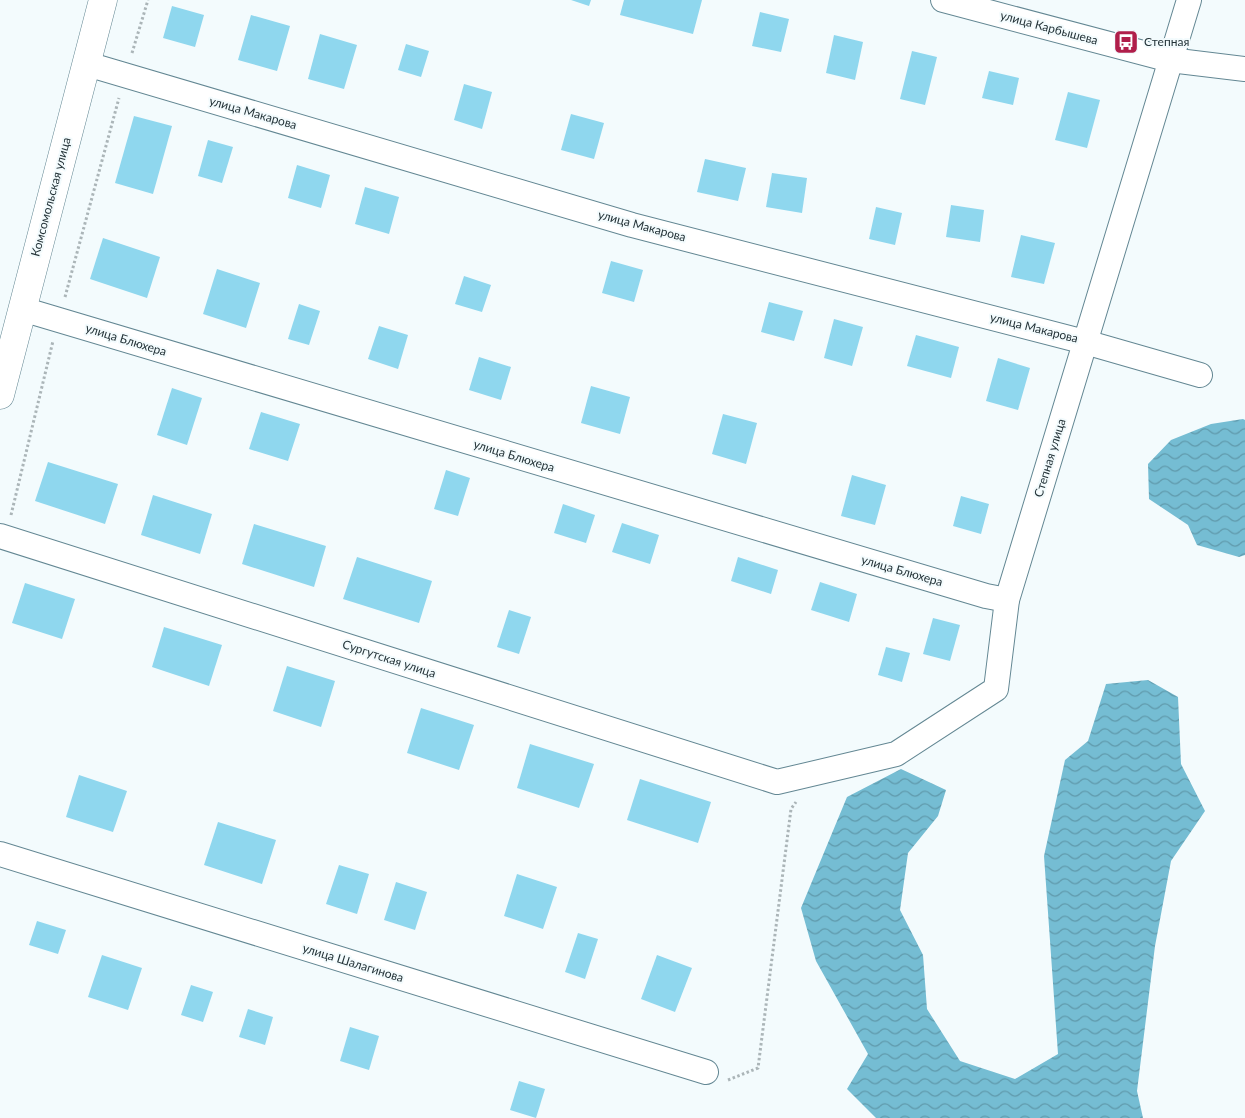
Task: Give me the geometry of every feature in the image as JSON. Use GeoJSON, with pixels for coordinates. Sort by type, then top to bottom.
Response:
{"type":"FeatureCollection","features":[{"type":"Feature","properties":{"kind":"street","name":"Комсомольская улица"},"geometry":{"type":"LineString","coordinates":[[0,395],[103,0]]}},
{"type":"Feature","properties":{"kind":"street","name":"улица Карбышева"},"geometry":{"type":"LineString","coordinates":[[943,0],[1170,60],[1245,69]]}},
{"type":"Feature","properties":{"kind":"street","name":"Степная улица"},"geometry":{"type":"LineString","coordinates":[[777,782],[896,754],[996,689],[1007,600],[1189,0]]}},
{"type":"Feature","properties":{"kind":"street","name":"улица Макарова"},"geometry":{"type":"LineString","coordinates":[[87,64],[632,225],[1085,342],[1200,375]]}},
{"type":"Feature","properties":{"kind":"street","name":"улица Блюхера"},"geometry":{"type":"LineString","coordinates":[[22,309],[929,579],[1007,600]]}},
{"type":"Feature","properties":{"kind":"street","name":"Сургутская улица"},"geometry":{"type":"LineString","coordinates":[[3,537],[777,782]]}},
{"type":"Feature","properties":{"kind":"street","name":"улица Шалагинова"},"geometry":{"type":"LineString","coordinates":[[0,854],[706,1072]]}},
{"type":"Feature","properties":{"kind":"path"},"geometry":{"type":"LineString","coordinates":[[3,537],[58,320],[148,0]]}},
{"type":"Feature","properties":{"kind":"path"},"geometry":{"type":"LineString","coordinates":[[706,1072],[725,1082],[758,1068],[791,809],[816,773]]}},
{"type":"Feature","properties":{"kind":"water"},"geometry":{"type":"Polygon","coordinates":[[[1245,420],[1245,555],[1239,557],[1197,545],[1188,525],[1149,499],[1148,464],[1171,440],[1211,424],[1245,420]]]}},
{"type":"Feature","properties":{"kind":"water"},"geometry":{"type":"Polygon","coordinates":[[[1148,680],[1178,697],[1181,764],[1205,811],[1171,861],[1155,946],[1137,1091],[1143,1118],[876,1118],[847,1089],[868,1054],[816,961],[801,908],[847,797],[901,769],[946,790],[938,816],[908,853],[900,910],[923,955],[927,1009],[960,1061],[1015,1079],[1058,1054],[1044,856],[1065,760],[1088,741],[1106,684],[1148,680]]]}},
{"type":"Feature","properties":{"kind":"building"},"geometry":{"type":"Polygon","coordinates":[[[571,0],[591,0],[589,6],[571,0]]]}},
{"type":"Feature","properties":{"kind":"building"},"geometry":{"type":"Polygon","coordinates":[[[624,0],[702,0],[693,34],[620,15],[624,0]]]}},
{"type":"Feature","properties":{"kind":"building"},"geometry":{"type":"Polygon","coordinates":[[[172,6],[204,15],[195,47],[163,38],[172,6]]]}},
{"type":"Feature","properties":{"kind":"building"},"geometry":{"type":"Polygon","coordinates":[[[760,12],[789,19],[781,52],[752,46],[760,12]]]}},
{"type":"Feature","properties":{"kind":"building"},"geometry":{"type":"Polygon","coordinates":[[[251,15],[290,26],[277,71],[238,60],[251,15]]]}},
{"type":"Feature","properties":{"kind":"building"},"geometry":{"type":"Polygon","coordinates":[[[320,34],[357,45],[344,89],[308,79],[320,34]]]}},
{"type":"Feature","properties":{"kind":"building"},"geometry":{"type":"Polygon","coordinates":[[[834,35],[863,42],[855,80],[826,73],[834,35]]]}},
{"type":"Feature","properties":{"kind":"building"},"geometry":{"type":"Polygon","coordinates":[[[406,44],[429,51],[421,77],[398,70],[406,44]]]}},
{"type":"Feature","properties":{"kind":"building"},"geometry":{"type":"Polygon","coordinates":[[[912,51],[937,57],[925,105],[900,99],[912,51]]]}},
{"type":"Feature","properties":{"kind":"building"},"geometry":{"type":"Polygon","coordinates":[[[989,71],[1019,78],[1013,105],[982,98],[989,71]]]}},
{"type":"Feature","properties":{"kind":"building"},"geometry":{"type":"Polygon","coordinates":[[[464,84],[492,92],[482,129],[454,120],[464,84]]]}},
{"type":"Feature","properties":{"kind":"building"},"geometry":{"type":"Polygon","coordinates":[[[1068,92],[1100,100],[1087,148],[1055,140],[1068,92]]]}},
{"type":"Feature","properties":{"kind":"building"},"geometry":{"type":"Polygon","coordinates":[[[571,114],[604,123],[594,159],[561,150],[571,114]]]}},
{"type":"Feature","properties":{"kind":"building"},"geometry":{"type":"Polygon","coordinates":[[[134,116],[172,126],[153,194],[115,183],[134,116]]]}},
{"type":"Feature","properties":{"kind":"building"},"geometry":{"type":"Polygon","coordinates":[[[208,140],[233,147],[222,183],[198,176],[208,140]]]}},
{"type":"Feature","properties":{"kind":"building"},"geometry":{"type":"Polygon","coordinates":[[[705,159],[746,168],[738,201],[697,192],[705,159]]]}},
{"type":"Feature","properties":{"kind":"building"},"geometry":{"type":"Polygon","coordinates":[[[297,165],[330,175],[321,208],[288,198],[297,165]]]}},
{"type":"Feature","properties":{"kind":"building"},"geometry":{"type":"Polygon","coordinates":[[[772,173],[807,178],[802,213],[766,207],[772,173]]]}},
{"type":"Feature","properties":{"kind":"building"},"geometry":{"type":"Polygon","coordinates":[[[365,187],[399,197],[389,234],[355,224],[365,187]]]}},
{"type":"Feature","properties":{"kind":"building"},"geometry":{"type":"Polygon","coordinates":[[[951,205],[984,210],[980,242],[946,237],[951,205]]]}},
{"type":"Feature","properties":{"kind":"building"},"geometry":{"type":"Polygon","coordinates":[[[876,207],[902,213],[895,245],[869,239],[876,207]]]}},
{"type":"Feature","properties":{"kind":"building"},"geometry":{"type":"Polygon","coordinates":[[[1021,235],[1055,243],[1044,284],[1011,277],[1021,235]]]}},
{"type":"Feature","properties":{"kind":"building"},"geometry":{"type":"Polygon","coordinates":[[[103,238],[160,257],[147,298],[90,279],[103,238]]]}},
{"type":"Feature","properties":{"kind":"building"},"geometry":{"type":"Polygon","coordinates":[[[611,261],[643,270],[634,302],[602,293],[611,261]]]}},
{"type":"Feature","properties":{"kind":"building"},"geometry":{"type":"Polygon","coordinates":[[[217,269],[260,283],[246,328],[203,314],[217,269]]]}},
{"type":"Feature","properties":{"kind":"building"},"geometry":{"type":"Polygon","coordinates":[[[464,276],[491,285],[482,312],[455,304],[464,276]]]}},
{"type":"Feature","properties":{"kind":"building"},"geometry":{"type":"Polygon","coordinates":[[[769,302],[803,311],[794,341],[761,332],[769,302]]]}},
{"type":"Feature","properties":{"kind":"building"},"geometry":{"type":"Polygon","coordinates":[[[299,304],[320,311],[309,345],[288,339],[299,304]]]}},
{"type":"Feature","properties":{"kind":"building"},"geometry":{"type":"Polygon","coordinates":[[[834,319],[863,327],[852,366],[824,358],[834,319]]]}},
{"type":"Feature","properties":{"kind":"building"},"geometry":{"type":"Polygon","coordinates":[[[379,326],[408,335],[398,369],[368,359],[379,326]]]}},
{"type":"Feature","properties":{"kind":"building"},"geometry":{"type":"Polygon","coordinates":[[[916,335],[959,347],[951,378],[907,366],[916,335]]]}},
{"type":"Feature","properties":{"kind":"building"},"geometry":{"type":"Polygon","coordinates":[[[479,357],[511,367],[501,400],[469,390],[479,357]]]}},
{"type":"Feature","properties":{"kind":"building"},"geometry":{"type":"Polygon","coordinates":[[[998,358],[1030,368],[1018,410],[986,401],[998,358]]]}},
{"type":"Feature","properties":{"kind":"building"},"geometry":{"type":"Polygon","coordinates":[[[591,386],[630,397],[620,434],[581,423],[591,386]]]}},
{"type":"Feature","properties":{"kind":"building"},"geometry":{"type":"Polygon","coordinates":[[[172,388],[202,398],[187,445],[157,435],[172,388]]]}},
{"type":"Feature","properties":{"kind":"building"},"geometry":{"type":"Polygon","coordinates":[[[261,412],[300,424],[288,461],[249,449],[261,412]]]}},
{"type":"Feature","properties":{"kind":"building"},"geometry":{"type":"Polygon","coordinates":[[[723,414],[757,423],[746,464],[712,454],[723,414]]]}},
{"type":"Feature","properties":{"kind":"building"},"geometry":{"type":"Polygon","coordinates":[[[48,462],[118,484],[105,524],[35,501],[48,462]]]}},
{"type":"Feature","properties":{"kind":"building"},"geometry":{"type":"Polygon","coordinates":[[[446,470],[470,478],[458,516],[434,509],[446,470]]]}},
{"type":"Feature","properties":{"kind":"building"},"geometry":{"type":"Polygon","coordinates":[[[852,475],[886,485],[875,525],[841,516],[852,475]]]}},
{"type":"Feature","properties":{"kind":"building"},"geometry":{"type":"Polygon","coordinates":[[[153,495],[212,514],[200,554],[141,535],[153,495]]]}},
{"type":"Feature","properties":{"kind":"building"},"geometry":{"type":"Polygon","coordinates":[[[961,496],[989,504],[981,534],[953,526],[961,496]]]}},
{"type":"Feature","properties":{"kind":"building"},"geometry":{"type":"Polygon","coordinates":[[[563,504],[595,515],[586,543],[554,533],[563,504]]]}},
{"type":"Feature","properties":{"kind":"building"},"geometry":{"type":"Polygon","coordinates":[[[622,523],[659,535],[650,564],[612,552],[622,523]]]}},
{"type":"Feature","properties":{"kind":"building"},"geometry":{"type":"Polygon","coordinates":[[[254,524],[326,546],[314,587],[242,564],[254,524]]]}},
{"type":"Feature","properties":{"kind":"building"},"geometry":{"type":"Polygon","coordinates":[[[357,557],[432,581],[419,623],[343,599],[357,557]]]}},
{"type":"Feature","properties":{"kind":"building"},"geometry":{"type":"Polygon","coordinates":[[[738,557],[778,570],[771,594],[731,581],[738,557]]]}},
{"type":"Feature","properties":{"kind":"building"},"geometry":{"type":"Polygon","coordinates":[[[820,582],[857,594],[849,622],[811,610],[820,582]]]}},
{"type":"Feature","properties":{"kind":"building"},"geometry":{"type":"Polygon","coordinates":[[[25,583],[75,599],[62,639],[12,623],[25,583]]]}},
{"type":"Feature","properties":{"kind":"building"},"geometry":{"type":"Polygon","coordinates":[[[509,610],[531,617],[519,654],[497,647],[509,610]]]}},
{"type":"Feature","properties":{"kind":"building"},"geometry":{"type":"Polygon","coordinates":[[[933,618],[960,625],[950,661],[923,654],[933,618]]]}},
{"type":"Feature","properties":{"kind":"building"},"geometry":{"type":"Polygon","coordinates":[[[164,627],[222,645],[209,686],[152,667],[164,627]]]}},
{"type":"Feature","properties":{"kind":"building"},"geometry":{"type":"Polygon","coordinates":[[[886,647],[910,653],[902,682],[878,675],[886,647]]]}},
{"type":"Feature","properties":{"kind":"building"},"geometry":{"type":"Polygon","coordinates":[[[287,666],[335,681],[321,727],[273,711],[287,666]]]}},
{"type":"Feature","properties":{"kind":"building"},"geometry":{"type":"Polygon","coordinates":[[[421,708],[474,725],[459,770],[407,753],[421,708]]]}},
{"type":"Feature","properties":{"kind":"building"},"geometry":{"type":"Polygon","coordinates":[[[530,744],[594,764],[579,808],[517,788],[530,744]]]}},
{"type":"Feature","properties":{"kind":"building"},"geometry":{"type":"Polygon","coordinates":[[[79,775],[127,791],[113,832],[66,817],[79,775]]]}},
{"type":"Feature","properties":{"kind":"building"},"geometry":{"type":"Polygon","coordinates":[[[640,779],[711,802],[698,843],[627,820],[640,779]]]}},
{"type":"Feature","properties":{"kind":"building"},"geometry":{"type":"Polygon","coordinates":[[[218,822],[276,840],[262,884],[204,865],[218,822]]]}},
{"type":"Feature","properties":{"kind":"building"},"geometry":{"type":"Polygon","coordinates":[[[339,865],[369,874],[357,914],[326,904],[339,865]]]}},
{"type":"Feature","properties":{"kind":"building"},"geometry":{"type":"Polygon","coordinates":[[[517,874],[557,887],[543,929],[504,916],[517,874]]]}},
{"type":"Feature","properties":{"kind":"building"},"geometry":{"type":"Polygon","coordinates":[[[396,882],[427,892],[415,930],[384,920],[396,882]]]}},
{"type":"Feature","properties":{"kind":"building"},"geometry":{"type":"Polygon","coordinates":[[[37,921],[66,930],[58,954],[29,945],[37,921]]]}},
{"type":"Feature","properties":{"kind":"building"},"geometry":{"type":"Polygon","coordinates":[[[578,933],[598,939],[585,979],[565,972],[578,933]]]}},
{"type":"Feature","properties":{"kind":"building"},"geometry":{"type":"Polygon","coordinates":[[[102,955],[142,968],[128,1010],[88,997],[102,955]]]}},
{"type":"Feature","properties":{"kind":"building"},"geometry":{"type":"Polygon","coordinates":[[[657,955],[692,968],[675,1012],[641,999],[657,955]]]}},
{"type":"Feature","properties":{"kind":"building"},"geometry":{"type":"Polygon","coordinates":[[[191,985],[213,992],[203,1022],[181,1015],[191,985]]]}},
{"type":"Feature","properties":{"kind":"building"},"geometry":{"type":"Polygon","coordinates":[[[248,1009],[273,1017],[265,1045],[239,1037],[248,1009]]]}},
{"type":"Feature","properties":{"kind":"building"},"geometry":{"type":"Polygon","coordinates":[[[350,1027],[379,1036],[369,1070],[340,1061],[350,1027]]]}},
{"type":"Feature","properties":{"kind":"building"},"geometry":{"type":"Polygon","coordinates":[[[519,1081],[545,1089],[536,1118],[510,1110],[519,1081]]]}},
{"type":"Feature","properties":{"kind":"place","name":"Степная"},"geometry":{"type":"Point","coordinates":[1126,42]}}]}
